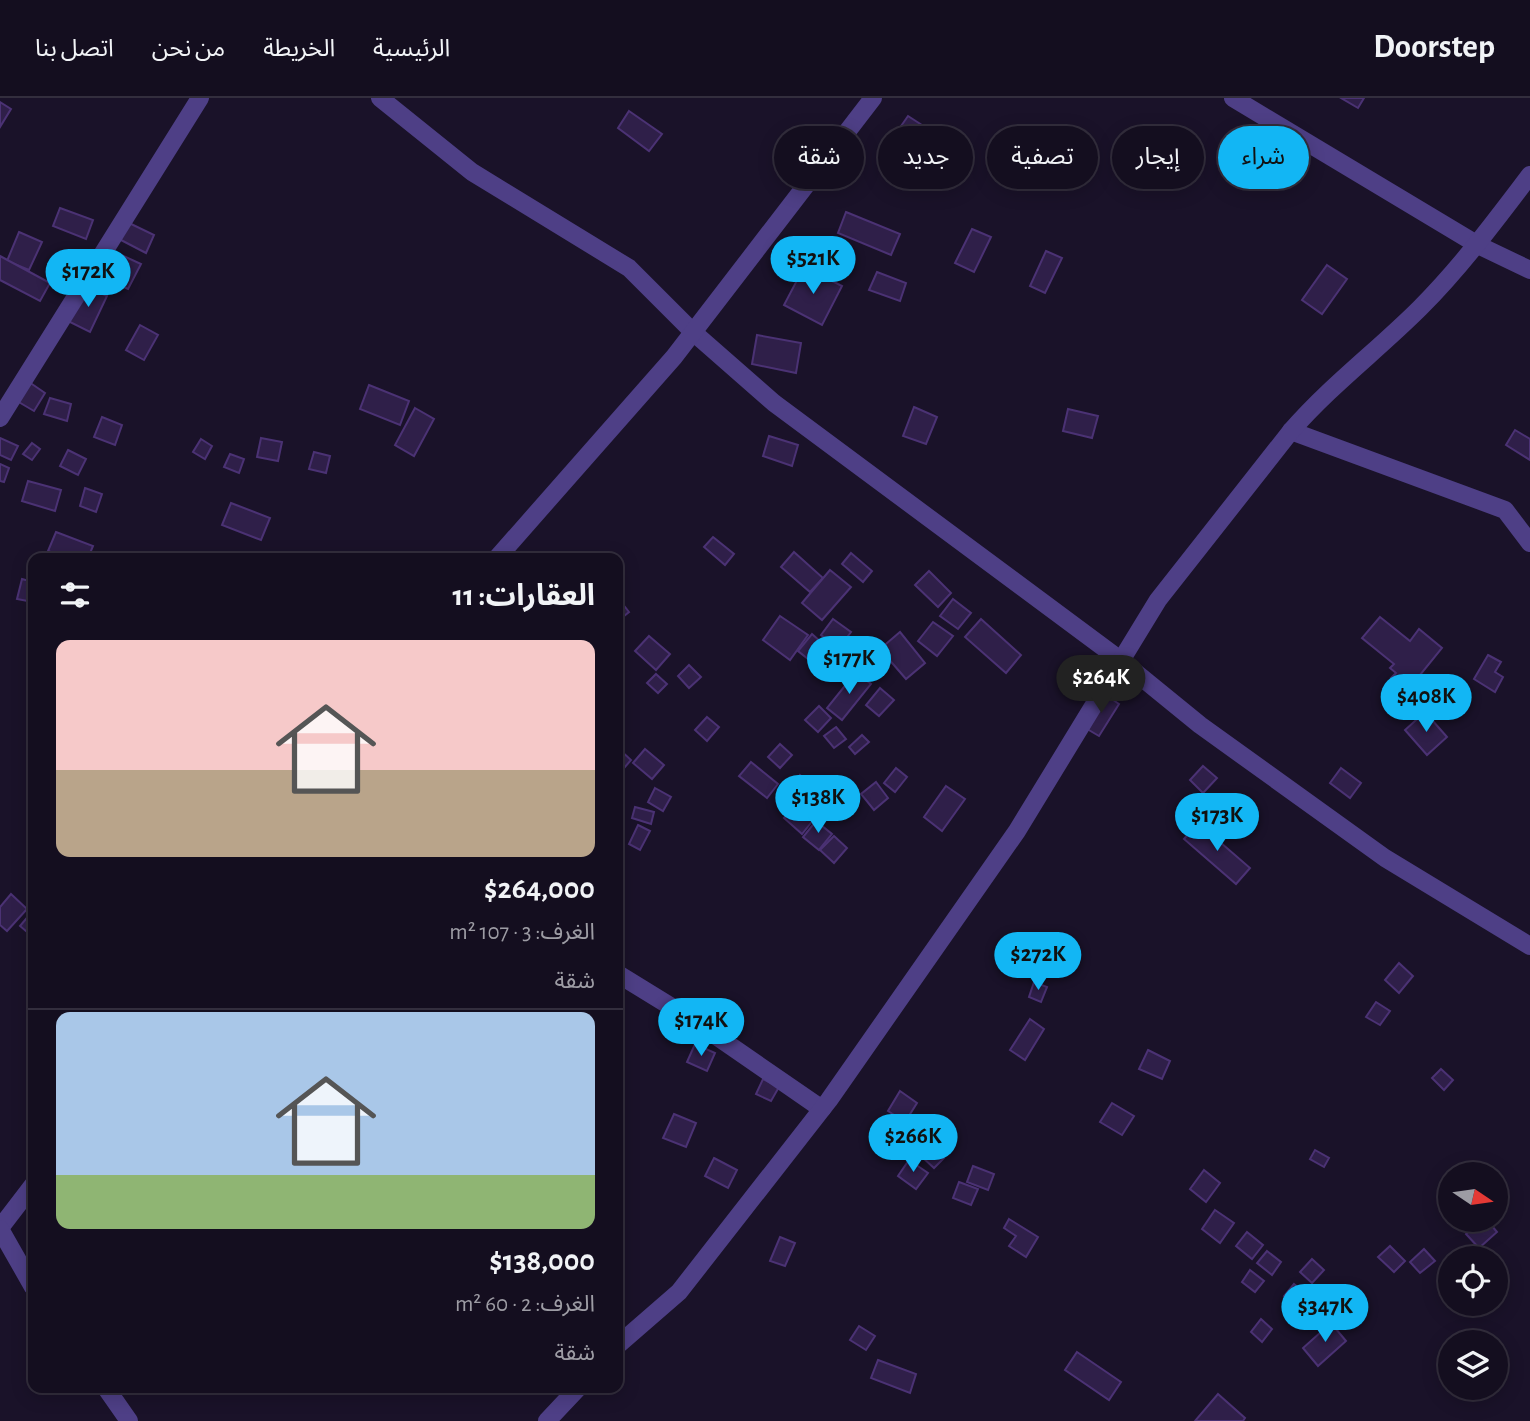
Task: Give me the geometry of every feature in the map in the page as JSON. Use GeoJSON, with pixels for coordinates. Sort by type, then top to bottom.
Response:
{"type":"FeatureCollection","features":[{"type":"Feature","properties":{"kind":"street"},"geometry":{"type":"LineString","coordinates":[[0,418],[200,98]]}},
{"type":"Feature","properties":{"kind":"street"},"geometry":{"type":"LineString","coordinates":[[380,98],[472,172],[614,258],[774,403],[1119,659],[1200,725],[1385,858],[1530,946]]}},
{"type":"Feature","properties":{"kind":"street"},"geometry":{"type":"LineString","coordinates":[[501,553],[693,332],[873,98]]}},
{"type":"Feature","properties":{"kind":"street"},"geometry":{"type":"LineString","coordinates":[[1233,98],[1478,245],[1530,270]]}},
{"type":"Feature","properties":{"kind":"street"},"geometry":{"type":"LineString","coordinates":[[623,1341],[679,1292],[822,1109],[1017,831],[1119,659],[1158,600],[1290,431],[1313,405],[1418,310],[1478,245],[1530,175]]}},
{"type":"Feature","properties":{"kind":"street"},"geometry":{"type":"LineString","coordinates":[[1290,431],[1505,510],[1530,543]]}},
{"type":"Feature","properties":{"kind":"street"},"geometry":{"type":"LineString","coordinates":[[623,977],[696,1022],[822,1109]]}},
{"type":"Feature","properties":{"kind":"street"},"geometry":{"type":"LineString","coordinates":[[28,1192],[0,1229],[28,1278]]}},
{"type":"Feature","properties":{"kind":"street"},"geometry":{"type":"LineString","coordinates":[[110,1393],[130,1421]]}},
{"type":"Feature","properties":{"kind":"street"},"geometry":{"type":"LineString","coordinates":[[547,1421],[573,1393]]}},
{"type":"Feature","properties":{"kind":"building"},"geometry":{"type":"Polygon","coordinates":[[[1341,98],[1364,98],[1358,108],[1341,98]]]}},
{"type":"Feature","properties":{"kind":"building"},"geometry":{"type":"Polygon","coordinates":[[[0,102],[11,109],[0,127],[0,102]]]}},
{"type":"Feature","properties":{"kind":"building"},"geometry":{"type":"Polygon","coordinates":[[[629,111],[662,134],[649,151],[618,128],[629,111]]]}},
{"type":"Feature","properties":{"kind":"building"},"geometry":{"type":"Polygon","coordinates":[[[908,116],[923,126],[901,126],[908,116]]]}},
{"type":"Feature","properties":{"kind":"building"},"geometry":{"type":"Polygon","coordinates":[[[60,208],[93,220],[86,239],[53,226],[60,208]]]}},
{"type":"Feature","properties":{"kind":"building"},"geometry":{"type":"Polygon","coordinates":[[[846,212],[900,234],[891,255],[838,233],[846,212]]]}},
{"type":"Feature","properties":{"kind":"building"},"geometry":{"type":"Polygon","coordinates":[[[127,222],[154,235],[146,253],[119,239],[127,222]]]}},
{"type":"Feature","properties":{"kind":"building"},"geometry":{"type":"Polygon","coordinates":[[[972,229],[991,237],[974,272],[955,263],[972,229]]]}},
{"type":"Feature","properties":{"kind":"building"},"geometry":{"type":"Polygon","coordinates":[[[19,232],[42,242],[29,270],[7,261],[19,232]]]}},
{"type":"Feature","properties":{"kind":"building"},"geometry":{"type":"Polygon","coordinates":[[[1046,251],[1062,258],[1045,293],[1030,286],[1046,251]]]}},
{"type":"Feature","properties":{"kind":"building"},"geometry":{"type":"Polygon","coordinates":[[[117,253],[141,264],[128,289],[104,278],[117,253]]]}},
{"type":"Feature","properties":{"kind":"building"},"geometry":{"type":"Polygon","coordinates":[[[0,256],[50,283],[40,301],[0,280],[0,256]]]}},
{"type":"Feature","properties":{"kind":"building"},"geometry":{"type":"Polygon","coordinates":[[[1327,265],[1347,279],[1322,314],[1302,300],[1327,265]]]}},
{"type":"Feature","properties":{"kind":"building"},"geometry":{"type":"Polygon","coordinates":[[[804,267],[842,286],[822,325],[784,305],[804,267]]]}},
{"type":"Feature","properties":{"kind":"building"},"geometry":{"type":"Polygon","coordinates":[[[877,272],[906,283],[900,301],[869,290],[877,272]]]}},
{"type":"Feature","properties":{"kind":"building"},"geometry":{"type":"Polygon","coordinates":[[[85,286],[107,296],[90,332],[68,321],[85,286]]]}},
{"type":"Feature","properties":{"kind":"building"},"geometry":{"type":"Polygon","coordinates":[[[140,325],[158,335],[144,360],[126,350],[140,325]]]}},
{"type":"Feature","properties":{"kind":"building"},"geometry":{"type":"Polygon","coordinates":[[[757,335],[801,343],[796,373],[752,364],[757,335]]]}},
{"type":"Feature","properties":{"kind":"building"},"geometry":{"type":"Polygon","coordinates":[[[29,382],[45,393],[34,411],[17,401],[29,382]]]}},
{"type":"Feature","properties":{"kind":"building"},"geometry":{"type":"Polygon","coordinates":[[[369,385],[409,401],[400,425],[360,409],[369,385]]]}},
{"type":"Feature","properties":{"kind":"building"},"geometry":{"type":"Polygon","coordinates":[[[50,398],[71,404],[67,421],[44,414],[50,398]]]}},
{"type":"Feature","properties":{"kind":"building"},"geometry":{"type":"Polygon","coordinates":[[[914,407],[937,417],[926,444],[903,436],[914,407]]]}},
{"type":"Feature","properties":{"kind":"building"},"geometry":{"type":"Polygon","coordinates":[[[415,408],[434,419],[414,456],[395,445],[415,408]]]}},
{"type":"Feature","properties":{"kind":"building"},"geometry":{"type":"Polygon","coordinates":[[[1068,409],[1098,416],[1092,438],[1063,431],[1068,409]]]}},
{"type":"Feature","properties":{"kind":"building"},"geometry":{"type":"Polygon","coordinates":[[[102,417],[122,425],[115,445],[94,437],[102,417]]]}},
{"type":"Feature","properties":{"kind":"building"},"geometry":{"type":"Polygon","coordinates":[[[1515,430],[1530,439],[1530,460],[1506,445],[1515,430]]]}},
{"type":"Feature","properties":{"kind":"building"},"geometry":{"type":"Polygon","coordinates":[[[769,436],[798,445],[792,466],[763,456],[769,436]]]}},
{"type":"Feature","properties":{"kind":"building"},"geometry":{"type":"Polygon","coordinates":[[[0,438],[18,446],[11,460],[0,455],[0,438]]]}},
{"type":"Feature","properties":{"kind":"building"},"geometry":{"type":"Polygon","coordinates":[[[261,438],[282,442],[278,461],[257,457],[261,438]]]}},
{"type":"Feature","properties":{"kind":"building"},"geometry":{"type":"Polygon","coordinates":[[[201,439],[212,446],[205,459],[193,452],[201,439]]]}},
{"type":"Feature","properties":{"kind":"building"},"geometry":{"type":"Polygon","coordinates":[[[32,443],[40,449],[32,460],[23,454],[32,443]]]}},
{"type":"Feature","properties":{"kind":"building"},"geometry":{"type":"Polygon","coordinates":[[[68,450],[86,459],[78,475],[60,466],[68,450]]]}},
{"type":"Feature","properties":{"kind":"building"},"geometry":{"type":"Polygon","coordinates":[[[314,452],[330,456],[326,473],[309,469],[314,452]]]}},
{"type":"Feature","properties":{"kind":"building"},"geometry":{"type":"Polygon","coordinates":[[[230,454],[244,459],[239,473],[224,467],[230,454]]]}},
{"type":"Feature","properties":{"kind":"building"},"geometry":{"type":"Polygon","coordinates":[[[0,464],[9,468],[4,482],[0,481],[0,464]]]}},
{"type":"Feature","properties":{"kind":"building"},"geometry":{"type":"Polygon","coordinates":[[[28,481],[61,490],[55,511],[22,501],[28,481]]]}},
{"type":"Feature","properties":{"kind":"building"},"geometry":{"type":"Polygon","coordinates":[[[85,488],[102,494],[96,512],[80,506],[85,488]]]}},
{"type":"Feature","properties":{"kind":"building"},"geometry":{"type":"Polygon","coordinates":[[[231,503],[270,518],[261,540],[222,525],[231,503]]]}},
{"type":"Feature","properties":{"kind":"building"},"geometry":{"type":"Polygon","coordinates":[[[56,532],[93,546],[90,553],[48,551],[56,532]]]}},
{"type":"Feature","properties":{"kind":"building"},"geometry":{"type":"Polygon","coordinates":[[[713,537],[734,554],[725,565],[704,547],[713,537]]]}},
{"type":"Feature","properties":{"kind":"building"},"geometry":{"type":"Polygon","coordinates":[[[794,552],[823,578],[810,592],[781,567],[794,552]]]}},
{"type":"Feature","properties":{"kind":"building"},"geometry":{"type":"Polygon","coordinates":[[[851,553],[872,571],[863,582],[842,564],[851,553]]]}},
{"type":"Feature","properties":{"kind":"building"},"geometry":{"type":"Polygon","coordinates":[[[830,570],[851,587],[822,620],[802,603],[830,570]]]}},
{"type":"Feature","properties":{"kind":"building"},"geometry":{"type":"Polygon","coordinates":[[[929,571],[951,593],[938,607],[915,585],[929,571]]]}},
{"type":"Feature","properties":{"kind":"building"},"geometry":{"type":"Polygon","coordinates":[[[22,579],[28,581],[28,601],[17,599],[22,579]]]}},
{"type":"Feature","properties":{"kind":"building"},"geometry":{"type":"Polygon","coordinates":[[[953,599],[971,613],[958,629],[940,616],[953,599]]]}},
{"type":"Feature","properties":{"kind":"building"},"geometry":{"type":"Polygon","coordinates":[[[623,604],[629,612],[623,617],[623,604]]]}},
{"type":"Feature","properties":{"kind":"building"},"geometry":{"type":"Polygon","coordinates":[[[780,616],[808,635],[790,660],[763,640],[780,616]]]}},
{"type":"Feature","properties":{"kind":"building"},"geometry":{"type":"Polygon","coordinates":[[[1380,617],[1410,641],[1419,629],[1442,648],[1407,691],[1391,678],[1396,673],[1390,668],[1394,664],[1362,638],[1380,617]]]}},
{"type":"Feature","properties":{"kind":"building"},"geometry":{"type":"Polygon","coordinates":[[[833,619],[851,632],[839,648],[821,635],[833,619]]]}},
{"type":"Feature","properties":{"kind":"building"},"geometry":{"type":"Polygon","coordinates":[[[981,619],[1021,655],[1006,673],[965,637],[981,619]]]}},
{"type":"Feature","properties":{"kind":"building"},"geometry":{"type":"Polygon","coordinates":[[[933,622],[953,636],[937,656],[918,641],[933,622]]]}},
{"type":"Feature","properties":{"kind":"building"},"geometry":{"type":"Polygon","coordinates":[[[900,632],[925,663],[906,679],[880,649],[900,632]]]}},
{"type":"Feature","properties":{"kind":"building"},"geometry":{"type":"Polygon","coordinates":[[[812,634],[830,650],[817,666],[798,651],[812,634]]]}},
{"type":"Feature","properties":{"kind":"building"},"geometry":{"type":"Polygon","coordinates":[[[649,636],[670,654],[656,670],[635,651],[649,636]]]}},
{"type":"Feature","properties":{"kind":"building"},"geometry":{"type":"Polygon","coordinates":[[[1488,655],[1501,662],[1495,672],[1503,677],[1495,692],[1474,679],[1488,655]]]}},
{"type":"Feature","properties":{"kind":"building"},"geometry":{"type":"Polygon","coordinates":[[[689,665],[701,677],[689,688],[678,676],[689,665]]]}},
{"type":"Feature","properties":{"kind":"building"},"geometry":{"type":"Polygon","coordinates":[[[856,672],[871,684],[842,720],[827,708],[856,672]]]}},
{"type":"Feature","properties":{"kind":"building"},"geometry":{"type":"Polygon","coordinates":[[[656,674],[667,684],[658,693],[647,683],[656,674]]]}},
{"type":"Feature","properties":{"kind":"building"},"geometry":{"type":"Polygon","coordinates":[[[880,688],[894,700],[879,716],[866,705],[880,688]]]}},
{"type":"Feature","properties":{"kind":"building"},"geometry":{"type":"Polygon","coordinates":[[[1398,690],[1416,705],[1406,718],[1387,704],[1398,690]]]}},
{"type":"Feature","properties":{"kind":"building"},"geometry":{"type":"Polygon","coordinates":[[[1103,693],[1119,704],[1099,736],[1082,726],[1103,693]]]}},
{"type":"Feature","properties":{"kind":"building"},"geometry":{"type":"Polygon","coordinates":[[[1447,693],[1455,697],[1459,705],[1455,713],[1447,717],[1439,713],[1435,705],[1439,697],[1447,693]]]}},
{"type":"Feature","properties":{"kind":"building"},"geometry":{"type":"Polygon","coordinates":[[[819,706],[831,718],[818,732],[805,720],[819,706]]]}},
{"type":"Feature","properties":{"kind":"building"},"geometry":{"type":"Polygon","coordinates":[[[1425,712],[1447,737],[1427,755],[1405,730],[1425,712]]]}},
{"type":"Feature","properties":{"kind":"building"},"geometry":{"type":"Polygon","coordinates":[[[707,717],[719,727],[707,741],[695,730],[707,717]]]}},
{"type":"Feature","properties":{"kind":"building"},"geometry":{"type":"Polygon","coordinates":[[[836,727],[846,739],[834,748],[824,736],[836,727]]]}},
{"type":"Feature","properties":{"kind":"building"},"geometry":{"type":"Polygon","coordinates":[[[862,735],[869,742],[855,754],[849,747],[862,735]]]}},
{"type":"Feature","properties":{"kind":"building"},"geometry":{"type":"Polygon","coordinates":[[[780,744],[792,755],[780,768],[768,757],[780,744]]]}},
{"type":"Feature","properties":{"kind":"building"},"geometry":{"type":"Polygon","coordinates":[[[645,749],[664,765],[652,779],[633,763],[645,749]]]}},
{"type":"Feature","properties":{"kind":"building"},"geometry":{"type":"Polygon","coordinates":[[[623,753],[631,760],[623,769],[623,753]]]}},
{"type":"Feature","properties":{"kind":"building"},"geometry":{"type":"Polygon","coordinates":[[[751,762],[778,784],[767,798],[739,776],[751,762]]]}},
{"type":"Feature","properties":{"kind":"building"},"geometry":{"type":"Polygon","coordinates":[[[1203,766],[1217,778],[1203,793],[1190,780],[1203,766]]]}},
{"type":"Feature","properties":{"kind":"building"},"geometry":{"type":"Polygon","coordinates":[[[896,768],[907,777],[895,792],[884,783],[896,768]]]}},
{"type":"Feature","properties":{"kind":"building"},"geometry":{"type":"Polygon","coordinates":[[[1341,768],[1361,783],[1350,798],[1330,783],[1341,768]]]}},
{"type":"Feature","properties":{"kind":"building"},"geometry":{"type":"Polygon","coordinates":[[[800,775],[831,798],[825,807],[793,784],[800,775]]]}},
{"type":"Feature","properties":{"kind":"building"},"geometry":{"type":"Polygon","coordinates":[[[876,782],[888,798],[874,810],[861,794],[876,782]]]}},
{"type":"Feature","properties":{"kind":"building"},"geometry":{"type":"Polygon","coordinates":[[[946,786],[965,799],[942,831],[924,817],[946,786]]]}},
{"type":"Feature","properties":{"kind":"building"},"geometry":{"type":"Polygon","coordinates":[[[655,788],[671,797],[663,811],[648,802],[655,788]]]}},
{"type":"Feature","properties":{"kind":"building"},"geometry":{"type":"Polygon","coordinates":[[[1233,799],[1248,816],[1231,832],[1215,816],[1233,799]]]}},
{"type":"Feature","properties":{"kind":"building"},"geometry":{"type":"Polygon","coordinates":[[[796,804],[814,819],[802,834],[784,818],[796,804]]]}},
{"type":"Feature","properties":{"kind":"building"},"geometry":{"type":"Polygon","coordinates":[[[635,807],[654,812],[651,824],[632,818],[635,807]]]}},
{"type":"Feature","properties":{"kind":"building"},"geometry":{"type":"Polygon","coordinates":[[[816,821],[832,834],[819,850],[803,837],[816,821]]]}},
{"type":"Feature","properties":{"kind":"building"},"geometry":{"type":"Polygon","coordinates":[[[1198,823],[1250,868],[1236,884],[1184,839],[1198,823]]]}},
{"type":"Feature","properties":{"kind":"building"},"geometry":{"type":"Polygon","coordinates":[[[638,825],[650,831],[640,850],[629,844],[638,825]]]}},
{"type":"Feature","properties":{"kind":"building"},"geometry":{"type":"Polygon","coordinates":[[[834,836],[847,848],[834,863],[820,850],[834,836]]]}},
{"type":"Feature","properties":{"kind":"building"},"geometry":{"type":"Polygon","coordinates":[[[11,894],[27,909],[7,931],[0,925],[0,907],[11,894]]]}},
{"type":"Feature","properties":{"kind":"building"},"geometry":{"type":"Polygon","coordinates":[[[28,917],[28,933],[20,926],[28,917]]]}},
{"type":"Feature","properties":{"kind":"building"},"geometry":{"type":"Polygon","coordinates":[[[1399,963],[1413,976],[1399,993],[1385,980],[1399,963]]]}},
{"type":"Feature","properties":{"kind":"building"},"geometry":{"type":"Polygon","coordinates":[[[1034,982],[1047,987],[1041,1002],[1029,997],[1034,982]]]}},
{"type":"Feature","properties":{"kind":"building"},"geometry":{"type":"Polygon","coordinates":[[[1376,1002],[1390,1011],[1380,1025],[1366,1017],[1376,1002]]]}},
{"type":"Feature","properties":{"kind":"building"},"geometry":{"type":"Polygon","coordinates":[[[1030,1019],[1044,1029],[1025,1060],[1010,1050],[1030,1019]]]}},
{"type":"Feature","properties":{"kind":"building"},"geometry":{"type":"Polygon","coordinates":[[[695,1044],[715,1053],[707,1071],[687,1062],[695,1044]]]}},
{"type":"Feature","properties":{"kind":"building"},"geometry":{"type":"Polygon","coordinates":[[[1148,1050],[1170,1061],[1162,1079],[1139,1069],[1148,1050]]]}},
{"type":"Feature","properties":{"kind":"building"},"geometry":{"type":"Polygon","coordinates":[[[1441,1069],[1453,1080],[1444,1090],[1432,1078],[1441,1069]]]}},
{"type":"Feature","properties":{"kind":"building"},"geometry":{"type":"Polygon","coordinates":[[[763,1079],[779,1087],[771,1101],[756,1094],[763,1079]]]}},
{"type":"Feature","properties":{"kind":"building"},"geometry":{"type":"Polygon","coordinates":[[[900,1091],[917,1103],[905,1122],[888,1111],[900,1091]]]}},
{"type":"Feature","properties":{"kind":"building"},"geometry":{"type":"Polygon","coordinates":[[[1112,1103],[1134,1116],[1122,1135],[1100,1122],[1112,1103]]]}},
{"type":"Feature","properties":{"kind":"building"},"geometry":{"type":"Polygon","coordinates":[[[674,1114],[696,1123],[686,1147],[663,1138],[674,1114]]]}},
{"type":"Feature","properties":{"kind":"building"},"geometry":{"type":"Polygon","coordinates":[[[931,1146],[944,1158],[934,1168],[922,1157],[931,1146]]]}},
{"type":"Feature","properties":{"kind":"building"},"geometry":{"type":"Polygon","coordinates":[[[1315,1150],[1329,1158],[1324,1167],[1310,1159],[1315,1150]]]}},
{"type":"Feature","properties":{"kind":"building"},"geometry":{"type":"Polygon","coordinates":[[[714,1158],[737,1170],[728,1188],[705,1176],[714,1158]]]}},
{"type":"Feature","properties":{"kind":"building"},"geometry":{"type":"Polygon","coordinates":[[[909,1160],[928,1173],[916,1189],[898,1176],[909,1160]]]}},
{"type":"Feature","properties":{"kind":"building"},"geometry":{"type":"Polygon","coordinates":[[[973,1166],[994,1174],[988,1190],[967,1182],[973,1166]]]}},
{"type":"Feature","properties":{"kind":"building"},"geometry":{"type":"Polygon","coordinates":[[[1204,1170],[1220,1183],[1206,1202],[1190,1189],[1204,1170]]]}},
{"type":"Feature","properties":{"kind":"building"},"geometry":{"type":"Polygon","coordinates":[[[959,1182],[978,1189],[971,1205],[953,1198],[959,1182]]]}},
{"type":"Feature","properties":{"kind":"building"},"geometry":{"type":"Polygon","coordinates":[[[1215,1210],[1234,1223],[1220,1243],[1202,1229],[1215,1210]]]}},
{"type":"Feature","properties":{"kind":"building"},"geometry":{"type":"Polygon","coordinates":[[[1009,1219],[1038,1237],[1026,1257],[1009,1246],[1016,1236],[1004,1228],[1009,1219]]]}},
{"type":"Feature","properties":{"kind":"building"},"geometry":{"type":"Polygon","coordinates":[[[1247,1232],[1263,1245],[1252,1259],[1236,1246],[1247,1232]]]}},
{"type":"Feature","properties":{"kind":"building"},"geometry":{"type":"Polygon","coordinates":[[[1497,1232],[1481,1246],[1477,1246],[1466,1234],[1497,1232]]]}},
{"type":"Feature","properties":{"kind":"building"},"geometry":{"type":"Polygon","coordinates":[[[780,1237],[795,1243],[785,1266],[770,1261],[780,1237]]]}},
{"type":"Feature","properties":{"kind":"building"},"geometry":{"type":"Polygon","coordinates":[[[1390,1246],[1405,1261],[1394,1272],[1378,1257],[1390,1246]]]}},
{"type":"Feature","properties":{"kind":"building"},"geometry":{"type":"Polygon","coordinates":[[[1424,1249],[1435,1261],[1420,1273],[1410,1262],[1424,1249]]]}},
{"type":"Feature","properties":{"kind":"building"},"geometry":{"type":"Polygon","coordinates":[[[1267,1251],[1281,1262],[1272,1275],[1257,1263],[1267,1251]]]}},
{"type":"Feature","properties":{"kind":"building"},"geometry":{"type":"Polygon","coordinates":[[[1312,1259],[1324,1270],[1312,1283],[1300,1272],[1312,1259]]]}},
{"type":"Feature","properties":{"kind":"building"},"geometry":{"type":"Polygon","coordinates":[[[1250,1270],[1264,1281],[1255,1292],[1242,1282],[1250,1270]]]}},
{"type":"Feature","properties":{"kind":"building"},"geometry":{"type":"Polygon","coordinates":[[[1294,1284],[1306,1294],[1296,1306],[1284,1296],[1294,1284]]]}},
{"type":"Feature","properties":{"kind":"building"},"geometry":{"type":"Polygon","coordinates":[[[1261,1319],[1272,1329],[1262,1342],[1251,1332],[1261,1319]]]}},
{"type":"Feature","properties":{"kind":"building"},"geometry":{"type":"Polygon","coordinates":[[[1331,1323],[1346,1341],[1318,1366],[1303,1348],[1331,1323]]]}},
{"type":"Feature","properties":{"kind":"building"},"geometry":{"type":"Polygon","coordinates":[[[859,1326],[875,1336],[866,1350],[850,1340],[859,1326]]]}},
{"type":"Feature","properties":{"kind":"building"},"geometry":{"type":"Polygon","coordinates":[[[1077,1352],[1121,1382],[1109,1400],[1065,1370],[1077,1352]]]}},
{"type":"Feature","properties":{"kind":"building"},"geometry":{"type":"Polygon","coordinates":[[[878,1360],[916,1374],[910,1393],[871,1378],[878,1360]]]}},
{"type":"Feature","properties":{"kind":"building"},"geometry":{"type":"Polygon","coordinates":[[[1218,1394],[1245,1418],[1243,1421],[1195,1421],[1218,1394]]]}}]}
